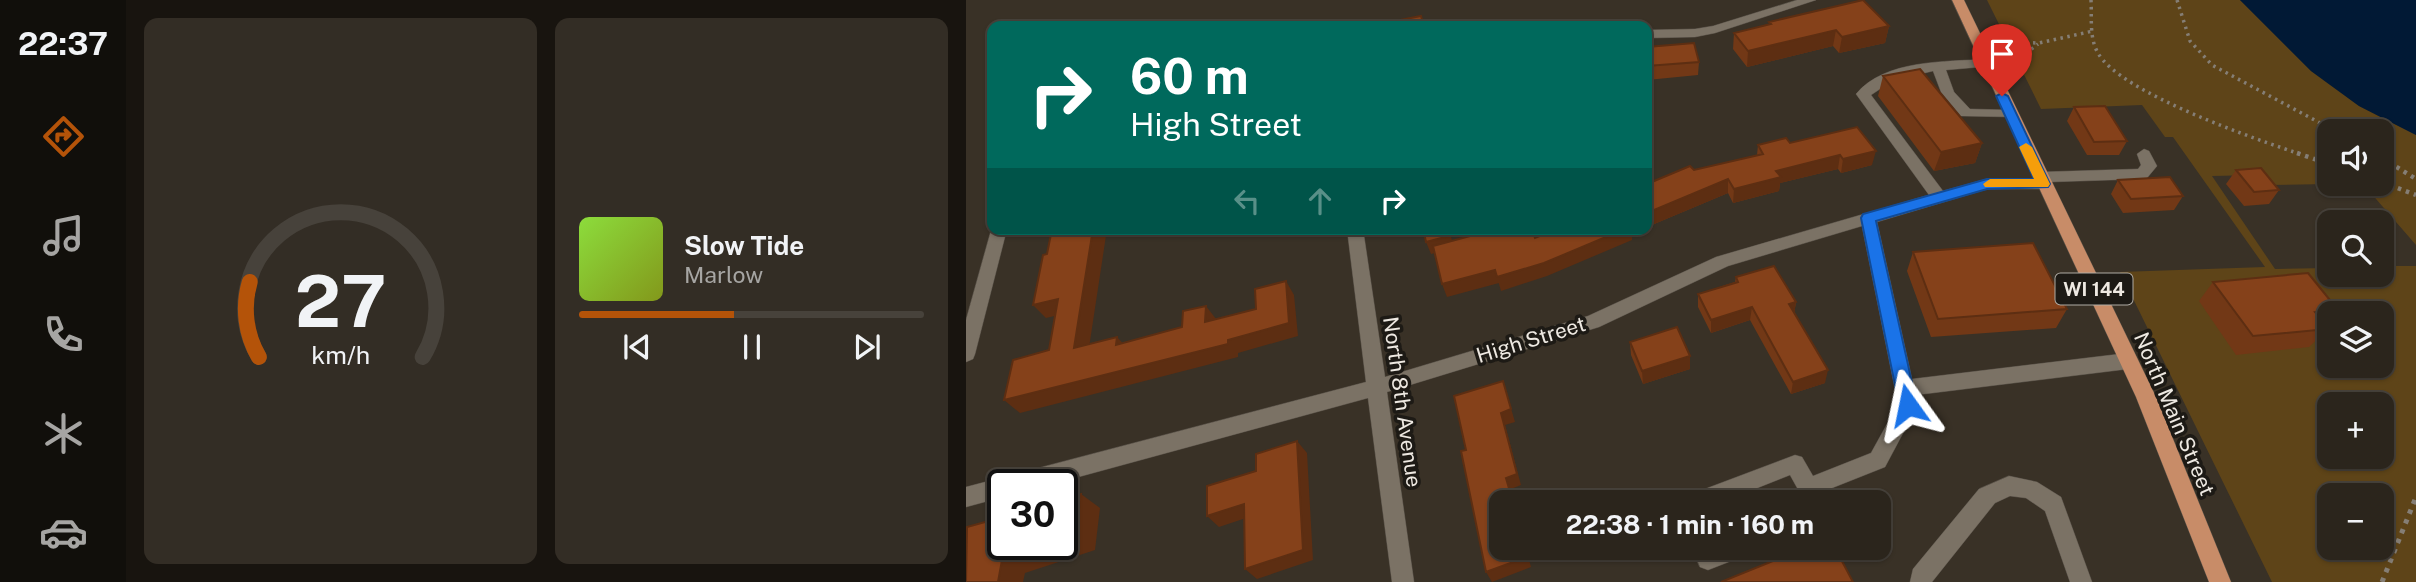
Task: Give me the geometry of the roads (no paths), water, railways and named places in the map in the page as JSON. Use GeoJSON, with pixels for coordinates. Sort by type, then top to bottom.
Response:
{"type":"FeatureCollection","features":[{"type":"Feature","properties":{"kind":"main road","name":"North Main Street"},"geometry":{"type":"LineString","coordinates":[[1958,0],[2041,181],[2146,397],[2220,582]]}},
{"type":"Feature","properties":{"kind":"street"},"geometry":{"type":"LineString","coordinates":[[1652,34],[1695,33],[1715,29],[1810,0]]}},
{"type":"Feature","properties":{"kind":"street"},"geometry":{"type":"LineString","coordinates":[[1939,198],[1863,94],[1872,84],[1939,67],[1990,71]]}},
{"type":"Feature","properties":{"kind":"street"},"geometry":{"type":"LineString","coordinates":[[1939,67],[1939,77],[1949,94],[1966,113],[2010,114]]}},
{"type":"Feature","properties":{"kind":"street","name":"High Street"},"geometry":{"type":"LineString","coordinates":[[1072,469],[1378,387],[1593,322],[1721,261],[1987,184],[2142,174],[2149,166],[2144,154]]}},
{"type":"Feature","properties":{"kind":"street"},"geometry":{"type":"LineString","coordinates":[[1821,490],[1878,460],[1908,405],[1868,218]]}},
{"type":"Feature","properties":{"kind":"street"},"geometry":{"type":"LineString","coordinates":[[966,354],[997,235]]}},
{"type":"Feature","properties":{"kind":"street","name":"North 8th Avenue"},"geometry":{"type":"LineString","coordinates":[[1356,235],[1403,582]]}},
{"type":"Feature","properties":{"kind":"street"},"geometry":{"type":"LineString","coordinates":[[1905,388],[2128,361]]}},
{"type":"Feature","properties":{"kind":"street"},"geometry":{"type":"LineString","coordinates":[[1728,490],[1795,464],[1809,490]]}},
{"type":"Feature","properties":{"kind":"street"},"geometry":{"type":"LineString","coordinates":[[1921,582],[1921,577],[1987,496],[2009,486],[2030,489],[2053,503],[2081,582]]}},
{"type":"Feature","properties":{"kind":"street"},"geometry":{"type":"LineString","coordinates":[[966,497],[987,491]]}},
{"type":"Feature","properties":{"kind":"water"},"geometry":{"type":"Polygon","coordinates":[[[2240,0],[2416,0],[2416,135],[2394,124],[2394,119],[2385,119],[2359,106],[2311,71],[2240,0]]]}}]}
